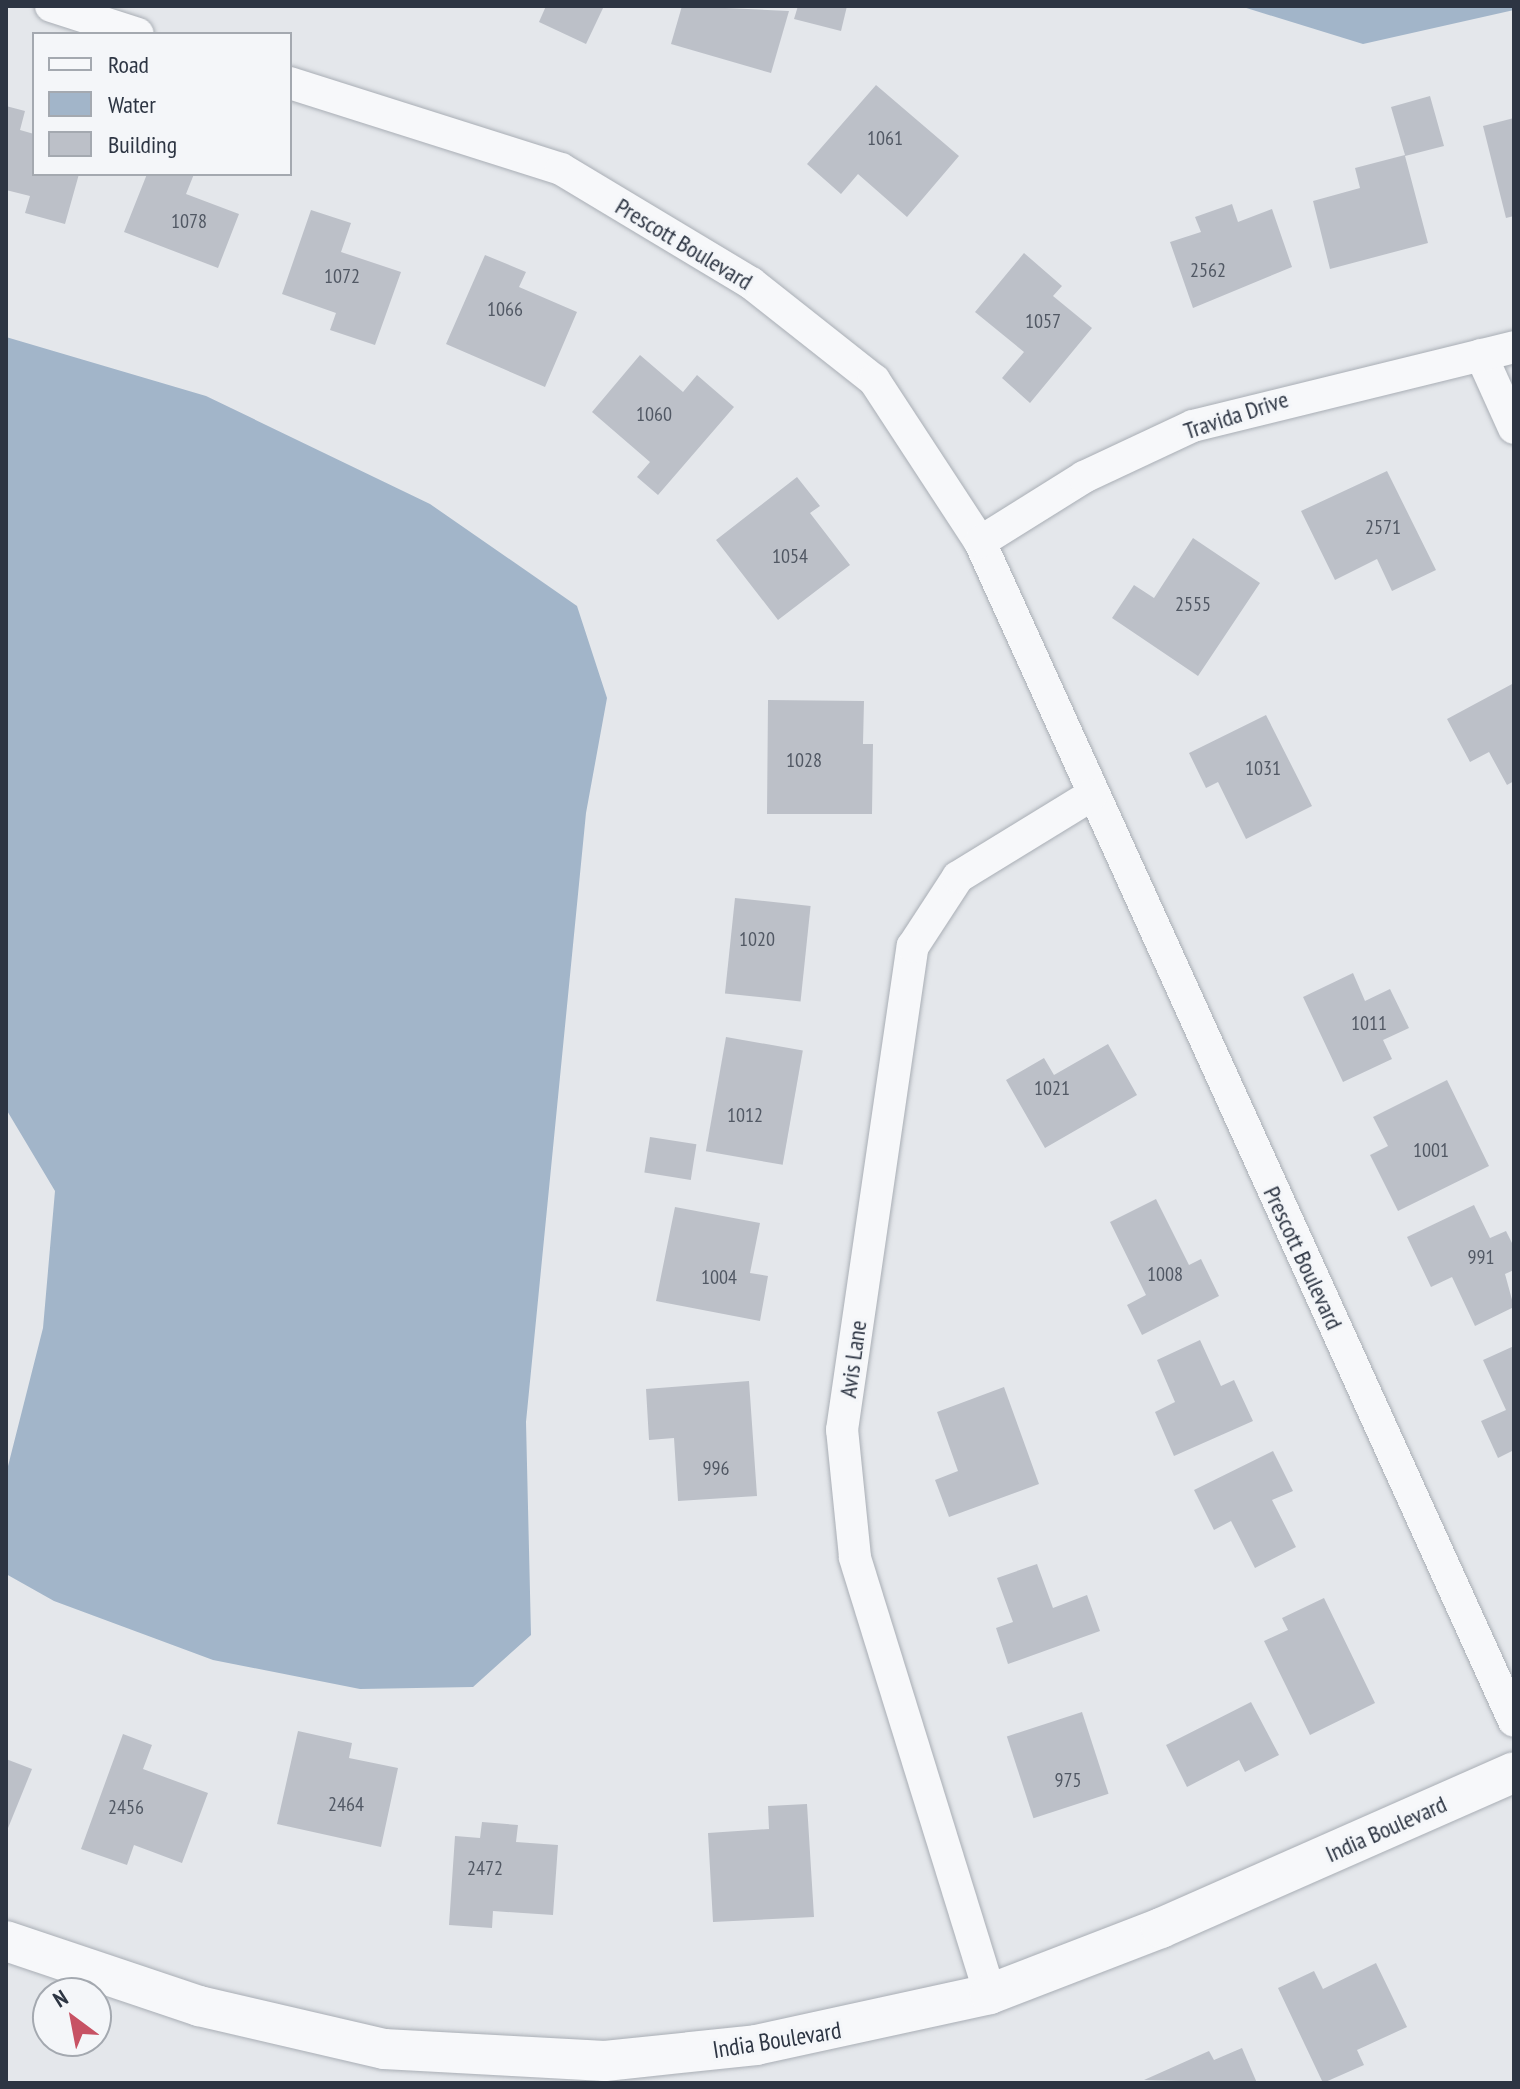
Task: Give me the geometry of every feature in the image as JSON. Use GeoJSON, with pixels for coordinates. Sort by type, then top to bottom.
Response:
{"type":"FeatureCollection","features":[{"type":"Feature","properties":{"kind":"street"},"geometry":{"type":"LineString","coordinates":[[51,6],[132,32]]}},
{"type":"Feature","properties":{"kind":"street","name":"Prescott Boulevard"},"geometry":{"type":"LineString","coordinates":[[292,84],[561,169],[751,283],[874,380],[980,542],[1514,1721]]}},
{"type":"Feature","properties":{"kind":"street","name":"Travida Drive"},"geometry":{"type":"LineString","coordinates":[[980,542],[1084,477],[1193,426],[1514,347]]}},
{"type":"Feature","properties":{"kind":"street"},"geometry":{"type":"LineString","coordinates":[[1481,355],[1514,428]]}},
{"type":"Feature","properties":{"kind":"street","name":"Avis Lane"},"geometry":{"type":"LineString","coordinates":[[990,1994],[855,1557],[842,1430],[913,946],[958,877],[1092,795]]}},
{"type":"Feature","properties":{"kind":"street","name":"India Boulevard"},"geometry":{"type":"LineString","coordinates":[[6,1941],[199,2006],[384,2049],[605,2061],[756,2045],[990,1994],[1161,1928],[1514,1772]]}},
{"type":"Feature","properties":{"kind":"water"},"geometry":{"type":"Polygon","coordinates":[[[1240,6],[1514,6],[1514,10],[1363,44],[1240,6]]]}},
{"type":"Feature","properties":{"kind":"water"},"geometry":{"type":"Polygon","coordinates":[[[6,337],[206,396],[430,504],[577,606],[607,698],[586,813],[526,1422],[531,1635],[473,1687],[360,1689],[213,1660],[54,1601],[6,1574],[6,1474],[43,1328],[55,1191],[6,1109],[6,337]]]}},
{"type":"Feature","properties":{"kind":"building"},"geometry":{"type":"Polygon","coordinates":[[[546,6],[604,6],[586,44],[539,22],[546,6]]]}},
{"type":"Feature","properties":{"kind":"building"},"geometry":{"type":"Polygon","coordinates":[[[682,6],[789,11],[771,73],[671,44],[682,6]]]}},
{"type":"Feature","properties":{"kind":"building"},"geometry":{"type":"Polygon","coordinates":[[[798,6],[847,6],[841,31],[794,19],[798,6]]]}},
{"type":"Feature","properties":{"kind":"building"},"geometry":{"type":"Polygon","coordinates":[[[876,85],[959,156],[907,217],[858,174],[841,194],[807,164],[876,85]]]}},
{"type":"Feature","properties":{"kind":"building"},"geometry":{"type":"Polygon","coordinates":[[[1430,96],[1444,146],[1405,156],[1428,243],[1330,269],[1313,201],[1360,188],[1355,168],[1405,155],[1391,107],[1430,96]]]}},
{"type":"Feature","properties":{"kind":"building"},"geometry":{"type":"Polygon","coordinates":[[[6,106],[25,111],[20,130],[32,133],[32,176],[78,176],[65,224],[25,213],[30,196],[6,190],[6,106]]]}},
{"type":"Feature","properties":{"kind":"building"},"geometry":{"type":"Polygon","coordinates":[[[1514,118],[1514,216],[1506,218],[1483,126],[1514,118]]]}},
{"type":"Feature","properties":{"kind":"building"},"geometry":{"type":"Polygon","coordinates":[[[146,176],[193,176],[186,194],[239,214],[218,268],[124,232],[146,176]]]}},
{"type":"Feature","properties":{"kind":"building"},"geometry":{"type":"Polygon","coordinates":[[[1232,204],[1238,222],[1272,209],[1292,267],[1193,308],[1170,242],[1201,232],[1195,217],[1232,204]]]}},
{"type":"Feature","properties":{"kind":"building"},"geometry":{"type":"Polygon","coordinates":[[[311,210],[351,223],[341,252],[401,272],[375,345],[330,330],[336,313],[282,294],[311,210]]]}},
{"type":"Feature","properties":{"kind":"building"},"geometry":{"type":"Polygon","coordinates":[[[1024,253],[1062,286],[1053,296],[1092,328],[1030,403],[1002,378],[1024,352],[975,312],[1024,253]]]}},
{"type":"Feature","properties":{"kind":"building"},"geometry":{"type":"Polygon","coordinates":[[[485,255],[526,272],[519,287],[577,312],[545,387],[446,344],[485,255]]]}},
{"type":"Feature","properties":{"kind":"building"},"geometry":{"type":"Polygon","coordinates":[[[640,355],[683,392],[697,375],[734,407],[658,495],[637,477],[650,462],[592,412],[640,355]]]}},
{"type":"Feature","properties":{"kind":"building"},"geometry":{"type":"Polygon","coordinates":[[[1387,471],[1436,570],[1392,591],[1377,559],[1335,580],[1301,511],[1387,471]]]}},
{"type":"Feature","properties":{"kind":"building"},"geometry":{"type":"Polygon","coordinates":[[[797,477],[820,506],[810,513],[850,565],[778,620],[716,540],[797,477]]]}},
{"type":"Feature","properties":{"kind":"building"},"geometry":{"type":"Polygon","coordinates":[[[1193,538],[1260,583],[1198,676],[1112,618],[1134,585],[1154,598],[1193,538]]]}},
{"type":"Feature","properties":{"kind":"building"},"geometry":{"type":"Polygon","coordinates":[[[1514,683],[1514,781],[1507,785],[1489,752],[1470,762],[1447,719],[1514,683]]]}},
{"type":"Feature","properties":{"kind":"building"},"geometry":{"type":"Polygon","coordinates":[[[768,700],[864,701],[863,744],[873,744],[872,814],[767,814],[768,700]]]}},
{"type":"Feature","properties":{"kind":"building"},"geometry":{"type":"Polygon","coordinates":[[[1266,715],[1312,806],[1246,839],[1218,782],[1206,788],[1189,753],[1266,715]]]}},
{"type":"Feature","properties":{"kind":"building"},"geometry":{"type":"Polygon","coordinates":[[[735,898],[811,906],[801,1001],[725,993],[735,898]]]}},
{"type":"Feature","properties":{"kind":"building"},"geometry":{"type":"Polygon","coordinates":[[[1353,973],[1365,1001],[1390,989],[1409,1028],[1383,1040],[1392,1059],[1343,1082],[1303,997],[1353,973]]]}},
{"type":"Feature","properties":{"kind":"building"},"geometry":{"type":"Polygon","coordinates":[[[726,1037],[803,1051],[783,1165],[706,1151],[726,1037]]]}},
{"type":"Feature","properties":{"kind":"building"},"geometry":{"type":"Polygon","coordinates":[[[1108,1044],[1137,1095],[1045,1148],[1006,1080],[1044,1058],[1054,1075],[1108,1044]]]}},
{"type":"Feature","properties":{"kind":"building"},"geometry":{"type":"Polygon","coordinates":[[[1447,1080],[1489,1166],[1398,1211],[1370,1155],[1388,1146],[1373,1117],[1447,1080]]]}},
{"type":"Feature","properties":{"kind":"building"},"geometry":{"type":"Polygon","coordinates":[[[650,1137],[696,1144],[691,1180],[644,1173],[650,1137]]]}},
{"type":"Feature","properties":{"kind":"building"},"geometry":{"type":"Polygon","coordinates":[[[1156,1199],[1189,1265],[1201,1259],[1219,1296],[1142,1335],[1127,1305],[1146,1295],[1110,1222],[1156,1199]]]}},
{"type":"Feature","properties":{"kind":"building"},"geometry":{"type":"Polygon","coordinates":[[[1474,1205],[1490,1238],[1506,1231],[1514,1247],[1514,1270],[1505,1274],[1514,1307],[1475,1326],[1452,1277],[1431,1287],[1407,1237],[1474,1205]]]}},
{"type":"Feature","properties":{"kind":"building"},"geometry":{"type":"Polygon","coordinates":[[[675,1207],[760,1223],[750,1273],[768,1276],[760,1321],[656,1301],[675,1207]]]}},
{"type":"Feature","properties":{"kind":"building"},"geometry":{"type":"Polygon","coordinates":[[[1200,1340],[1221,1386],[1234,1380],[1253,1421],[1174,1456],[1155,1412],[1175,1402],[1157,1360],[1200,1340]]]}},
{"type":"Feature","properties":{"kind":"building"},"geometry":{"type":"Polygon","coordinates":[[[1514,1346],[1514,1450],[1498,1458],[1481,1421],[1506,1410],[1483,1360],[1514,1346]]]}},
{"type":"Feature","properties":{"kind":"building"},"geometry":{"type":"Polygon","coordinates":[[[749,1381],[757,1496],[678,1501],[674,1438],[649,1440],[646,1389],[749,1381]]]}},
{"type":"Feature","properties":{"kind":"building"},"geometry":{"type":"Polygon","coordinates":[[[1004,1387],[1039,1484],[949,1517],[935,1480],[958,1471],[937,1412],[1004,1387]]]}},
{"type":"Feature","properties":{"kind":"building"},"geometry":{"type":"Polygon","coordinates":[[[1273,1451],[1293,1491],[1272,1500],[1296,1547],[1255,1568],[1231,1521],[1214,1530],[1194,1490],[1273,1451]]]}},
{"type":"Feature","properties":{"kind":"building"},"geometry":{"type":"Polygon","coordinates":[[[1037,1564],[1053,1608],[1087,1595],[1100,1631],[1008,1664],[996,1628],[1013,1622],[997,1578],[1037,1564]]]}},
{"type":"Feature","properties":{"kind":"building"},"geometry":{"type":"Polygon","coordinates":[[[1324,1598],[1375,1703],[1310,1735],[1264,1641],[1288,1630],[1282,1618],[1324,1598]]]}},
{"type":"Feature","properties":{"kind":"building"},"geometry":{"type":"Polygon","coordinates":[[[1251,1702],[1279,1755],[1245,1772],[1239,1760],[1187,1787],[1166,1745],[1251,1702]]]}},
{"type":"Feature","properties":{"kind":"building"},"geometry":{"type":"Polygon","coordinates":[[[1082,1712],[1109,1794],[1033,1818],[1007,1736],[1082,1712]]]}},
{"type":"Feature","properties":{"kind":"building"},"geometry":{"type":"Polygon","coordinates":[[[298,1731],[352,1743],[349,1758],[398,1768],[381,1847],[277,1824],[298,1731]]]}},
{"type":"Feature","properties":{"kind":"building"},"geometry":{"type":"Polygon","coordinates":[[[123,1734],[152,1745],[143,1769],[208,1793],[182,1863],[134,1845],[127,1865],[81,1849],[123,1734]]]}},
{"type":"Feature","properties":{"kind":"building"},"geometry":{"type":"Polygon","coordinates":[[[6,1759],[32,1769],[6,1833],[6,1759]]]}},
{"type":"Feature","properties":{"kind":"building"},"geometry":{"type":"Polygon","coordinates":[[[807,1804],[814,1917],[713,1922],[708,1833],[769,1829],[768,1806],[807,1804]]]}},
{"type":"Feature","properties":{"kind":"building"},"geometry":{"type":"Polygon","coordinates":[[[482,1822],[518,1825],[516,1842],[558,1845],[553,1915],[493,1911],[492,1928],[449,1925],[455,1836],[480,1838],[482,1822]]]}},
{"type":"Feature","properties":{"kind":"building"},"geometry":{"type":"Polygon","coordinates":[[[1376,1963],[1407,2027],[1357,2050],[1364,2065],[1323,2083],[1278,1988],[1314,1971],[1323,1989],[1376,1963]]]}},
{"type":"Feature","properties":{"kind":"building"},"geometry":{"type":"Polygon","coordinates":[[[1242,2048],[1257,2083],[1144,2080],[1209,2051],[1214,2060],[1242,2048]]]}}]}
